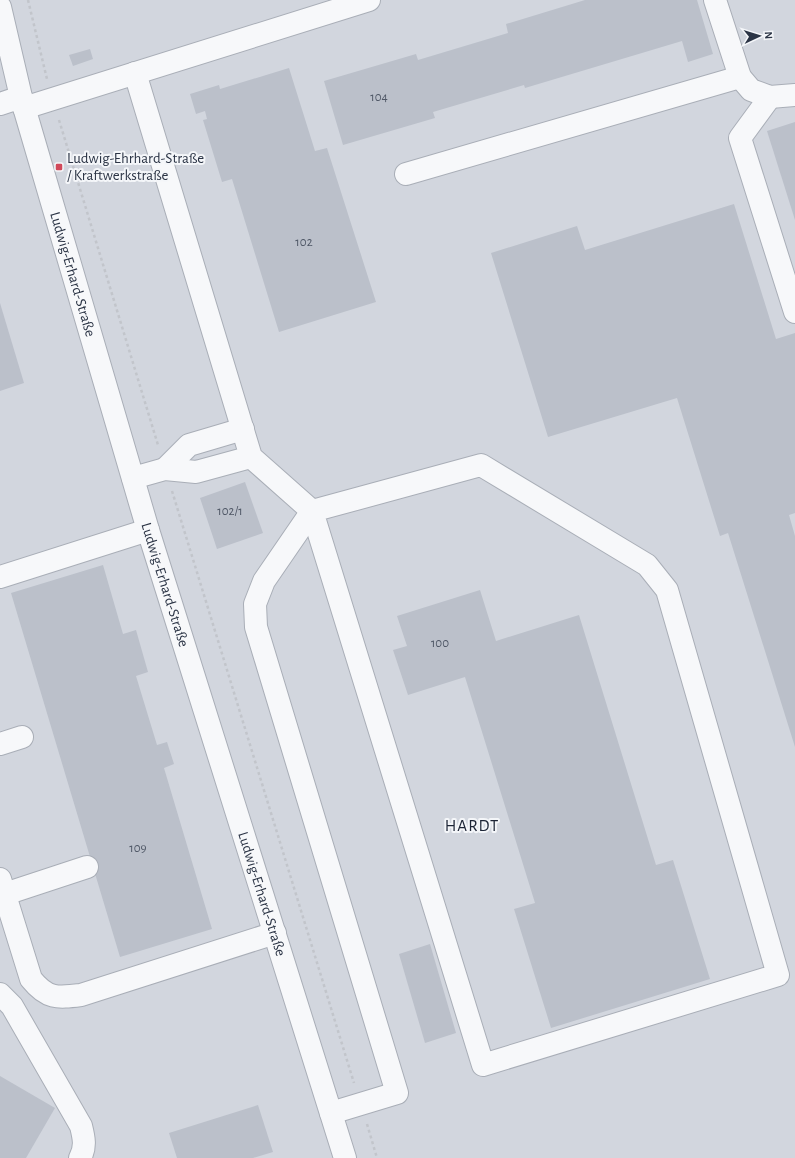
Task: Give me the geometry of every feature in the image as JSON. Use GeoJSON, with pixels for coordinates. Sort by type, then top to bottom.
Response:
{"type":"FeatureCollection","features":[{"type":"Feature","properties":{"kind":"street"},"geometry":{"type":"LineString","coordinates":[[0,104],[52,99],[369,0]]}},
{"type":"Feature","properties":{"kind":"street"},"geometry":{"type":"LineString","coordinates":[[715,0],[740,77],[751,90],[770,97],[795,95]]}},
{"type":"Feature","properties":{"kind":"street","name":"Ludwig-Erhard-Straße"},"geometry":{"type":"LineString","coordinates":[[0,7],[22,102],[148,530],[345,1158]]}},
{"type":"Feature","properties":{"kind":"street"},"geometry":{"type":"LineString","coordinates":[[135,73],[251,458],[312,511],[483,1065],[778,975],[667,590],[647,565],[481,465],[312,511],[264,581],[255,604],[256,627],[398,1093],[331,1113]]}},
{"type":"Feature","properties":{"kind":"street"},"geometry":{"type":"LineString","coordinates":[[406,174],[740,77]]}},
{"type":"Feature","properties":{"kind":"street"},"geometry":{"type":"LineString","coordinates":[[770,97],[740,138],[795,312]]}},
{"type":"Feature","properties":{"kind":"street"},"geometry":{"type":"LineString","coordinates":[[165,469],[189,445],[243,429]]}},
{"type":"Feature","properties":{"kind":"street"},"geometry":{"type":"LineString","coordinates":[[133,478],[165,469],[196,472],[251,458]]}},
{"type":"Feature","properties":{"kind":"street"},"geometry":{"type":"LineString","coordinates":[[0,577],[148,530]]}},
{"type":"Feature","properties":{"kind":"street"},"geometry":{"type":"LineString","coordinates":[[0,744],[22,737]]}},
{"type":"Feature","properties":{"kind":"street"},"geometry":{"type":"LineString","coordinates":[[87,867],[2,886],[31,979],[39,989],[52,997],[81,995],[275,933]]}},
{"type":"Feature","properties":{"kind":"street"},"geometry":{"type":"LineString","coordinates":[[0,994],[12,1006],[81,1126],[84,1140],[80,1158]]}},
{"type":"Feature","properties":{"kind":"path"},"geometry":{"type":"LineString","coordinates":[[28,0],[52,99],[377,1158]]}},
{"type":"Feature","properties":{"kind":"shaded area"},"geometry":{"type":"Polygon","coordinates":[[[0,0],[795,0],[795,1158],[0,1158],[0,0]]]}},
{"type":"Feature","properties":{"kind":"building"},"geometry":{"type":"Polygon","coordinates":[[[585,0],[697,0],[713,54],[688,62],[682,41],[525,88],[524,85],[433,112],[435,118],[343,145],[324,81],[416,54],[418,60],[508,33],[506,24],[585,0]]]}},
{"type":"Feature","properties":{"kind":"building"},"geometry":{"type":"Polygon","coordinates":[[[90,49],[93,59],[73,66],[69,55],[90,49]]]}},
{"type":"Feature","properties":{"kind":"building"},"geometry":{"type":"Polygon","coordinates":[[[289,68],[315,151],[327,148],[376,302],[279,332],[232,179],[222,182],[203,120],[207,119],[205,111],[196,114],[190,94],[219,85],[220,89],[289,68]]]}},
{"type":"Feature","properties":{"kind":"building"},"geometry":{"type":"Polygon","coordinates":[[[795,122],[795,220],[767,131],[795,122]]]}},
{"type":"Feature","properties":{"kind":"building"},"geometry":{"type":"Polygon","coordinates":[[[734,204],[776,339],[795,333],[795,513],[789,515],[795,536],[795,747],[728,533],[720,536],[677,398],[548,437],[491,253],[577,226],[585,250],[734,204]]]}},
{"type":"Feature","properties":{"kind":"building"},"geometry":{"type":"Polygon","coordinates":[[[0,303],[24,383],[0,391],[0,303]]]}},
{"type":"Feature","properties":{"kind":"building"},"geometry":{"type":"Polygon","coordinates":[[[245,482],[263,533],[217,549],[200,498],[245,482]]]}},
{"type":"Feature","properties":{"kind":"building"},"geometry":{"type":"Polygon","coordinates":[[[103,565],[123,634],[136,630],[148,672],[136,676],[157,745],[167,742],[174,764],[164,768],[212,929],[120,957],[11,593],[103,565]]]}},
{"type":"Feature","properties":{"kind":"building"},"geometry":{"type":"Polygon","coordinates":[[[480,590],[496,641],[579,615],[656,865],[673,860],[710,979],[551,1028],[514,909],[535,903],[465,677],[408,695],[393,650],[407,646],[397,616],[480,590]]]}},
{"type":"Feature","properties":{"kind":"building"},"geometry":{"type":"Polygon","coordinates":[[[430,944],[456,1033],[425,1043],[399,954],[430,944]]]}},
{"type":"Feature","properties":{"kind":"building"},"geometry":{"type":"Polygon","coordinates":[[[0,1076],[55,1108],[26,1158],[0,1158],[0,1076]]]}},
{"type":"Feature","properties":{"kind":"building"},"geometry":{"type":"Polygon","coordinates":[[[258,1105],[273,1152],[253,1158],[177,1158],[169,1133],[258,1105]]]}},
{"type":"Feature","properties":{"kind":"place","name":"Ludwig-Ehrhard-Straße / Kraftwerkstraße"},"geometry":{"type":"Point","coordinates":[59,167]}},
{"type":"Feature","properties":{"kind":"district","name":"HARDT"},"geometry":{"type":"Point","coordinates":[472,825]}}]}
